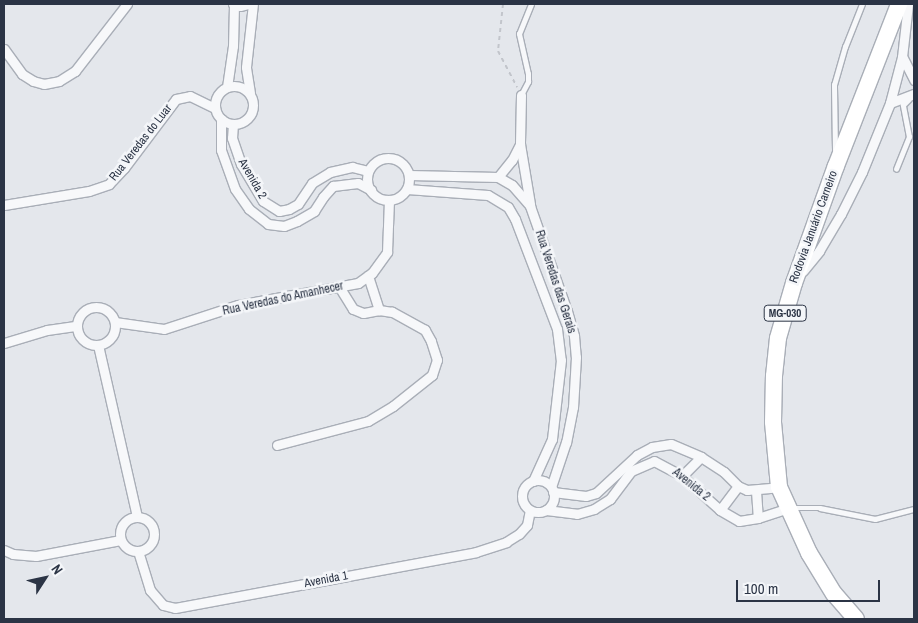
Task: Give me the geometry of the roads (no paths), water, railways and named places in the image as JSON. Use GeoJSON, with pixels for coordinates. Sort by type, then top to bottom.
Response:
{"type":"FeatureCollection","features":[{"type":"Feature","properties":{"kind":"highway","name":"Rodovia Januário Carneiro"},"geometry":{"type":"LineString","coordinates":[[856,619],[834,594],[809,553],[779,487],[774,422],[774,376],[778,338],[794,283],[836,166],[899,4]]}},
{"type":"Feature","properties":{"kind":"street"},"geometry":{"type":"LineString","coordinates":[[4,49],[22,74],[33,81],[44,84],[59,81],[75,70],[127,4]]}},
{"type":"Feature","properties":{"kind":"street"},"geometry":{"type":"LineString","coordinates":[[227,87],[233,46],[234,4],[251,4],[246,67],[253,105],[249,117],[245,121],[233,124],[221,119],[215,108],[218,95],[227,87],[240,86],[250,94]]}},
{"type":"Feature","properties":{"kind":"street"},"geometry":{"type":"LineString","coordinates":[[794,283],[819,251],[841,214],[862,172],[890,103],[902,57],[908,4]]}},
{"type":"Feature","properties":{"kind":"street"},"geometry":{"type":"LineString","coordinates":[[902,57],[914,80]]}},
{"type":"Feature","properties":{"kind":"street"},"geometry":{"type":"LineString","coordinates":[[890,103],[914,94]]}},
{"type":"Feature","properties":{"kind":"street"},"geometry":{"type":"LineString","coordinates":[[521,95],[520,144],[530,206]]}},
{"type":"Feature","properties":{"kind":"street","name":"Rua Veredas do Luar"},"geometry":{"type":"LineString","coordinates":[[4,204],[89,191],[108,184],[124,168],[176,99],[190,96],[215,108]]}},
{"type":"Feature","properties":{"kind":"street","name":"Avenida 2"},"geometry":{"type":"LineString","coordinates":[[221,119],[221,150],[235,189],[249,209],[268,224],[284,226],[297,221],[314,211],[323,196],[334,186],[358,183],[371,190]]}},
{"type":"Feature","properties":{"kind":"street","name":"Avenida 2"},"geometry":{"type":"LineString","coordinates":[[233,124],[232,138],[241,164],[263,201],[280,210],[289,209],[298,204],[312,183],[330,172],[352,167],[368,171]]}},
{"type":"Feature","properties":{"kind":"street"},"geometry":{"type":"LineString","coordinates":[[409,175],[498,177],[512,160],[520,144]]}},
{"type":"Feature","properties":{"kind":"street"},"geometry":{"type":"LineString","coordinates":[[390,158],[402,162],[409,175],[407,189],[396,198],[382,199],[371,190],[368,184],[368,171],[377,161],[390,158]]}},
{"type":"Feature","properties":{"kind":"street","name":"Rua Veredas das Gerais"},"geometry":{"type":"LineString","coordinates":[[498,177],[512,185],[530,206],[574,336],[576,357],[573,407],[566,442],[552,490]]}},
{"type":"Feature","properties":{"kind":"street","name":"Rua Veredas das Gerais"},"geometry":{"type":"LineString","coordinates":[[407,189],[488,195],[508,207],[515,219],[557,329],[561,360],[552,439],[533,481]]}},
{"type":"Feature","properties":{"kind":"street","name":"Rua Veredas do Amanhecer"},"geometry":{"type":"LineString","coordinates":[[115,322],[164,329],[238,305],[358,283],[368,276],[387,252],[389,200]]}},
{"type":"Feature","properties":{"kind":"street"},"geometry":{"type":"LineString","coordinates":[[368,276],[379,310]]}},
{"type":"Feature","properties":{"kind":"street"},"geometry":{"type":"LineString","coordinates":[[277,445],[368,421],[393,406],[432,375],[437,360],[425,330],[392,312],[379,310],[363,313],[353,309],[338,287]]}},
{"type":"Feature","properties":{"kind":"street"},"geometry":{"type":"LineString","coordinates":[[91,307],[103,308],[115,322],[115,329],[109,340],[98,345],[86,342],[78,332],[77,326],[80,314],[91,307]]}},
{"type":"Feature","properties":{"kind":"street"},"geometry":{"type":"LineString","coordinates":[[4,343],[47,330],[77,326]]}},
{"type":"Feature","properties":{"kind":"street"},"geometry":{"type":"LineString","coordinates":[[98,345],[136,517]]}},
{"type":"Feature","properties":{"kind":"street","name":"Avenida 2"},"geometry":{"type":"LineString","coordinates":[[552,490],[586,496],[596,493],[637,455],[652,447],[671,444],[701,457],[724,472],[738,486]]}},
{"type":"Feature","properties":{"kind":"street"},"geometry":{"type":"LineString","coordinates":[[682,476],[701,457]]}},
{"type":"Feature","properties":{"kind":"street","name":"Avenida 2"},"geometry":{"type":"LineString","coordinates":[[546,510],[577,514],[594,509],[610,499],[631,471],[643,464],[654,462],[682,476],[720,510],[738,521],[758,518],[789,508]]}},
{"type":"Feature","properties":{"kind":"street"},"geometry":{"type":"LineString","coordinates":[[533,481],[543,481],[552,490],[553,502],[546,510],[535,512],[530,510],[523,502],[522,497],[525,487],[533,481]]}},
{"type":"Feature","properties":{"kind":"street"},"geometry":{"type":"LineString","coordinates":[[720,510],[738,486],[756,490],[779,487]]}},
{"type":"Feature","properties":{"kind":"street"},"geometry":{"type":"LineString","coordinates":[[756,490],[758,518]]}},
{"type":"Feature","properties":{"kind":"street","name":"Avenida 1"},"geometry":{"type":"LineString","coordinates":[[138,551],[150,590],[163,605],[175,608],[476,552],[506,542],[519,534],[527,525],[530,510]]}},
{"type":"Feature","properties":{"kind":"street"},"geometry":{"type":"LineString","coordinates":[[136,517],[147,520],[154,536],[149,546],[138,551],[128,549],[121,540],[122,524],[136,517]]}},
{"type":"Feature","properties":{"kind":"street"},"geometry":{"type":"LineString","coordinates":[[4,550],[12,554],[36,556],[121,540]]}},
{"type":"Feature","properties":{"kind":"lane"},"geometry":{"type":"LineString","coordinates":[[521,95],[528,82],[528,74],[519,34],[531,4]]}},
{"type":"Feature","properties":{"kind":"lane"},"geometry":{"type":"LineString","coordinates":[[836,166],[834,85],[844,47],[862,4]]}},
{"type":"Feature","properties":{"kind":"lane"},"geometry":{"type":"LineString","coordinates":[[896,169],[909,138],[903,105],[914,94]]}},
{"type":"Feature","properties":{"kind":"lane"},"geometry":{"type":"LineString","coordinates":[[789,508],[820,508],[875,519],[914,509]]}}]}
